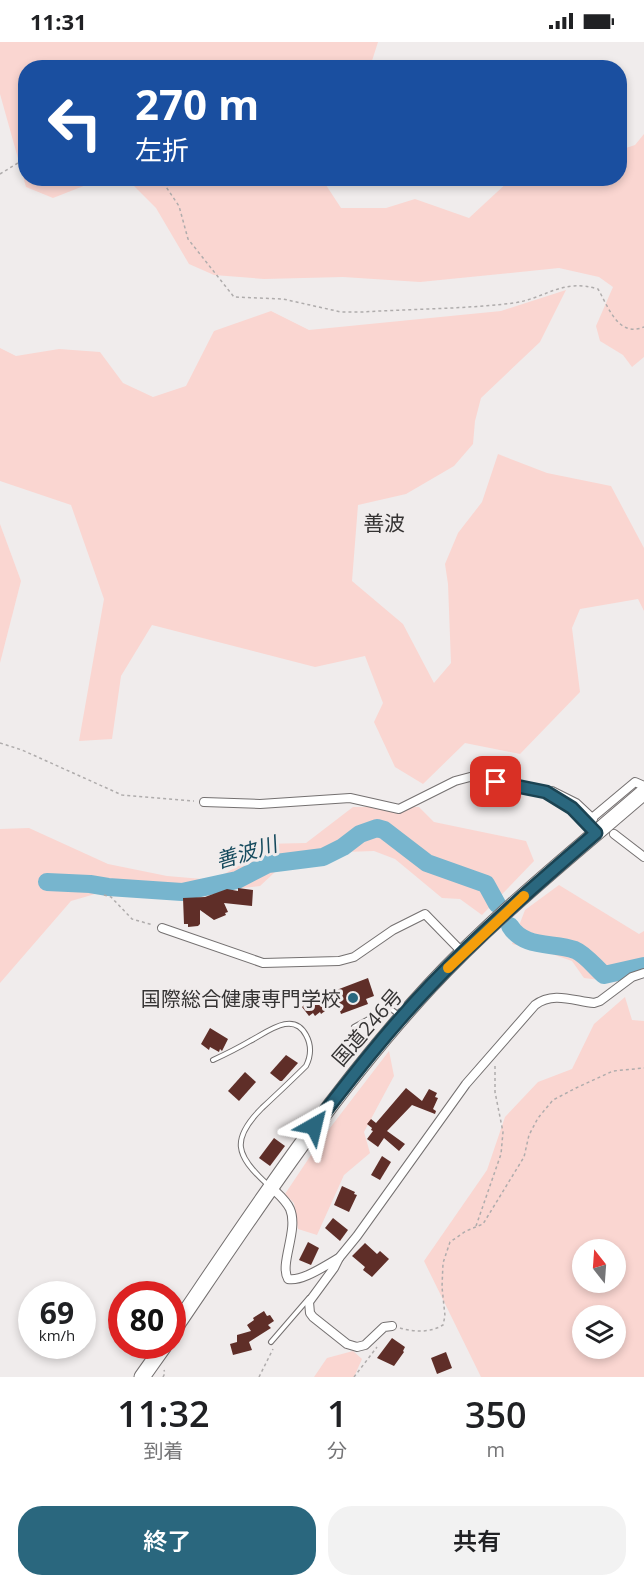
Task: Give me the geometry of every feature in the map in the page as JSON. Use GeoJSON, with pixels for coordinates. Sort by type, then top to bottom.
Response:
{"type":"FeatureCollection","features":[{"type":"Feature","properties":{"kind":"highway","name":"国道246号"},"geometry":{"type":"LineString","coordinates":[[186,1311],[271,1187],[352,1076],[402,1018],[463,953],[594,823],[644,792]]}},
{"type":"Feature","properties":{"kind":"highway"},"geometry":{"type":"LineString","coordinates":[[142,1377],[155,1359]]}},
{"type":"Feature","properties":{"kind":"street"},"geometry":{"type":"LineString","coordinates":[[204,802],[260,804],[350,798],[399,809],[455,781],[470,777],[546,792],[553,791],[576,803],[594,823]]}},
{"type":"Feature","properties":{"kind":"street"},"geometry":{"type":"LineString","coordinates":[[594,823],[635,782],[644,786]]}},
{"type":"Feature","properties":{"kind":"street"},"geometry":{"type":"LineString","coordinates":[[546,792],[594,823]]}},
{"type":"Feature","properties":{"kind":"street"},"geometry":{"type":"LineString","coordinates":[[614,834],[644,857]]}},
{"type":"Feature","properties":{"kind":"street"},"geometry":{"type":"LineString","coordinates":[[162,928],[263,963],[339,961],[354,957],[393,930],[425,914],[463,953]]}},
{"type":"Feature","properties":{"kind":"street"},"geometry":{"type":"LineString","coordinates":[[392,1326],[382,1328],[365,1345],[350,1346],[310,1313],[309,1302],[466,1084],[540,1001],[554,997],[589,1002],[600,1001],[632,977],[644,973]]}},
{"type":"Feature","properties":{"kind":"street"},"geometry":{"type":"LineString","coordinates":[[271,1187],[291,1211],[292,1230],[285,1272],[288,1279],[291,1281],[301,1278],[339,1258]]}},
{"type":"Feature","properties":{"kind":"lane"},"geometry":{"type":"LineString","coordinates":[[354,1027],[385,1010],[391,1009],[402,1018]]}},
{"type":"Feature","properties":{"kind":"lane"},"geometry":{"type":"LineString","coordinates":[[213,1060],[267,1030],[284,1024],[297,1025],[307,1035],[311,1051],[306,1066],[254,1116],[241,1135],[245,1158],[256,1173],[271,1187]]}},
{"type":"Feature","properties":{"kind":"lane"},"geometry":{"type":"LineString","coordinates":[[273,1344],[304,1301],[312,1296]]}},
{"type":"Feature","properties":{"kind":"path"},"geometry":{"type":"LineString","coordinates":[[0,174],[18,163]]}},
{"type":"Feature","properties":{"kind":"path"},"geometry":{"type":"LineString","coordinates":[[165,186],[179,206],[188,239],[234,297],[283,298],[341,312],[362,312],[514,303],[568,285],[598,289],[610,313],[618,323],[632,330],[644,327]]}},
{"type":"Feature","properties":{"kind":"path"},"geometry":{"type":"LineString","coordinates":[[0,743],[32,754],[122,795],[204,802]]}},
{"type":"Feature","properties":{"kind":"path"},"geometry":{"type":"LineString","coordinates":[[104,895],[111,897],[132,919],[162,928]]}},
{"type":"Feature","properties":{"kind":"path"},"geometry":{"type":"LineString","coordinates":[[476,1227],[501,1154],[503,1132],[495,1092],[494,1050]]}},
{"type":"Feature","properties":{"kind":"path"},"geometry":{"type":"LineString","coordinates":[[392,1326],[411,1331],[429,1331],[443,1325],[445,1316],[442,1287],[444,1263],[450,1242],[483,1224],[524,1157],[529,1135],[538,1118],[553,1100],[613,1071],[644,1068]]}},
{"type":"Feature","properties":{"kind":"path"},"geometry":{"type":"LineString","coordinates":[[260,1377],[273,1344]]}},
{"type":"Feature","properties":{"kind":"path"},"geometry":{"type":"LineString","coordinates":[[354,1377],[379,1345]]}},
{"type":"Feature","properties":{"kind":"path"},"geometry":{"type":"LineString","coordinates":[[163,1366],[164,1377]]}},
{"type":"Feature","properties":{"kind":"shaded area"},"geometry":{"type":"Polygon","coordinates":[[[0,42],[378,42],[372,60],[18,60],[18,158],[0,94],[0,42]]]}},
{"type":"Feature","properties":{"kind":"shaded area"},"geometry":{"type":"Polygon","coordinates":[[[644,134],[644,357],[632,367],[623,355],[600,341],[596,326],[613,287],[599,277],[559,268],[420,282],[343,277],[264,279],[214,275],[189,264],[156,208],[134,186],[327,186],[341,208],[386,208],[415,199],[469,218],[504,186],[627,186],[627,148],[635,145],[644,134]]]}},
{"type":"Feature","properties":{"kind":"shaded area"},"geometry":{"type":"Polygon","coordinates":[[[26,186],[84,186],[53,198],[26,186]]]}},
{"type":"Feature","properties":{"kind":"shaded area"},"geometry":{"type":"Polygon","coordinates":[[[566,290],[540,342],[481,398],[475,421],[473,444],[454,466],[406,494],[358,505],[352,581],[403,624],[434,683],[451,663],[445,564],[458,533],[482,502],[498,454],[547,473],[611,486],[644,548],[644,611],[638,599],[580,609],[572,628],[580,692],[520,754],[465,743],[423,784],[395,767],[374,722],[383,703],[365,656],[315,667],[152,625],[121,676],[112,739],[79,741],[104,599],[71,505],[0,481],[0,348],[16,356],[59,349],[100,352],[123,383],[153,397],[186,386],[214,331],[271,311],[309,330],[501,311],[566,290]]]}},
{"type":"Feature","properties":{"kind":"shaded area"},"geometry":{"type":"Polygon","coordinates":[[[0,524],[21,581],[0,663],[0,524]]]}},
{"type":"Feature","properties":{"kind":"shaded area"},"geometry":{"type":"Polygon","coordinates":[[[353,807],[419,807],[434,822],[526,841],[534,861],[482,915],[460,899],[442,898],[395,859],[374,851],[345,852],[313,864],[275,872],[260,886],[220,891],[102,892],[71,901],[0,983],[0,829],[29,828],[108,864],[167,876],[214,880],[248,860],[262,844],[306,843],[353,807]]]}},
{"type":"Feature","properties":{"kind":"shaded area"},"geometry":{"type":"Polygon","coordinates":[[[559,885],[639,934],[644,931],[644,962],[616,982],[584,978],[572,961],[512,944],[525,910],[559,885]]]}},
{"type":"Feature","properties":{"kind":"shaded area"},"geometry":{"type":"Polygon","coordinates":[[[625,997],[632,1020],[644,1021],[644,1377],[481,1377],[424,1261],[487,1170],[505,1117],[538,1082],[572,1069],[594,1024],[625,997]]]}},
{"type":"Feature","properties":{"kind":"shaded area"},"geometry":{"type":"Polygon","coordinates":[[[389,1051],[394,1076],[364,1132],[370,1153],[344,1175],[317,1235],[298,1229],[294,1203],[285,1194],[323,1137],[389,1051]]]}},
{"type":"Feature","properties":{"kind":"shaded area"},"geometry":{"type":"Polygon","coordinates":[[[353,1351],[362,1359],[354,1377],[314,1377],[327,1358],[353,1351]]]}},
{"type":"Feature","properties":{"kind":"building"},"geometry":{"type":"Polygon","coordinates":[[[238,888],[253,890],[252,906],[224,903],[228,912],[225,913],[226,915],[214,920],[200,910],[198,926],[188,927],[188,924],[184,924],[183,898],[205,897],[227,889],[238,891],[238,888]]]}},
{"type":"Feature","properties":{"kind":"building"},"geometry":{"type":"Polygon","coordinates":[[[368,978],[374,996],[366,999],[368,1004],[341,1014],[337,1002],[315,1016],[313,1013],[309,1016],[302,1007],[315,996],[321,997],[368,978]]]}},
{"type":"Feature","properties":{"kind":"building"},"geometry":{"type":"Polygon","coordinates":[[[210,1028],[228,1039],[222,1051],[220,1049],[219,1052],[210,1047],[209,1050],[201,1044],[210,1028]]]}},
{"type":"Feature","properties":{"kind":"building"},"geometry":{"type":"Polygon","coordinates":[[[286,1055],[298,1063],[280,1081],[270,1073],[286,1055]]]}},
{"type":"Feature","properties":{"kind":"building"},"geometry":{"type":"Polygon","coordinates":[[[245,1072],[256,1082],[239,1101],[228,1091],[245,1072]]]}},
{"type":"Feature","properties":{"kind":"building"},"geometry":{"type":"Polygon","coordinates":[[[406,1088],[422,1101],[429,1089],[437,1093],[435,1097],[438,1098],[433,1109],[436,1111],[435,1114],[412,1105],[387,1131],[405,1144],[399,1151],[384,1138],[378,1147],[367,1139],[373,1131],[367,1124],[371,1119],[376,1123],[406,1088]]]}},
{"type":"Feature","properties":{"kind":"building"},"geometry":{"type":"Polygon","coordinates":[[[274,1138],[285,1146],[270,1166],[259,1158],[274,1138]]]}},
{"type":"Feature","properties":{"kind":"building"},"geometry":{"type":"Polygon","coordinates":[[[382,1156],[391,1162],[380,1180],[371,1175],[382,1156]]]}},
{"type":"Feature","properties":{"kind":"building"},"geometry":{"type":"Polygon","coordinates":[[[342,1186],[357,1195],[349,1212],[334,1205],[342,1186]]]}},
{"type":"Feature","properties":{"kind":"building"},"geometry":{"type":"Polygon","coordinates":[[[333,1218],[348,1230],[340,1241],[325,1228],[333,1218]]]}},
{"type":"Feature","properties":{"kind":"building"},"geometry":{"type":"Polygon","coordinates":[[[308,1242],[319,1248],[311,1265],[299,1260],[308,1242]]]}},
{"type":"Feature","properties":{"kind":"building"},"geometry":{"type":"Polygon","coordinates":[[[365,1243],[377,1254],[380,1251],[389,1259],[372,1277],[363,1270],[365,1267],[352,1256],[365,1243]]]}},
{"type":"Feature","properties":{"kind":"building"},"geometry":{"type":"Polygon","coordinates":[[[264,1311],[274,1321],[268,1325],[271,1328],[249,1342],[252,1350],[233,1355],[230,1344],[237,1342],[237,1335],[251,1331],[247,1325],[264,1311]]]}},
{"type":"Feature","properties":{"kind":"building"},"geometry":{"type":"Polygon","coordinates":[[[392,1338],[405,1347],[394,1366],[377,1358],[392,1338]]]}},
{"type":"Feature","properties":{"kind":"building"},"geometry":{"type":"Polygon","coordinates":[[[446,1352],[452,1368],[437,1374],[431,1358],[446,1352]]]}},
{"type":"Feature","properties":{"kind":"waterway","name":"善波川"},"geometry":{"type":"LineString","coordinates":[[47,882],[182,892],[237,880],[268,864],[323,857],[343,847],[360,834],[377,828],[384,830],[427,863],[486,884],[497,904]]}},
{"type":"Feature","properties":{"kind":"waterway","name":"善波川"},"geometry":{"type":"LineString","coordinates":[[510,926],[516,933],[531,942],[579,952],[604,975],[644,966]]}},
{"type":"Feature","properties":{"kind":"slow traffic"},"geometry":{"type":"LineString","coordinates":[[448,968],[524,896]]}},
{"type":"Feature","properties":{"kind":"place","name":"国際総合健康専門学校"},"geometry":{"type":"Point","coordinates":[353,998]}},
{"type":"Feature","properties":{"kind":"district","name":"善波"},"geometry":{"type":"Point","coordinates":[384,523]}},
{"type":"Feature","properties":{"kind":"route"},"geometry":{"type":"LineString","coordinates":[[314,1126],[352,1076],[430,986],[502,915],[596,833],[572,808],[546,792],[496,782]]}}]}
